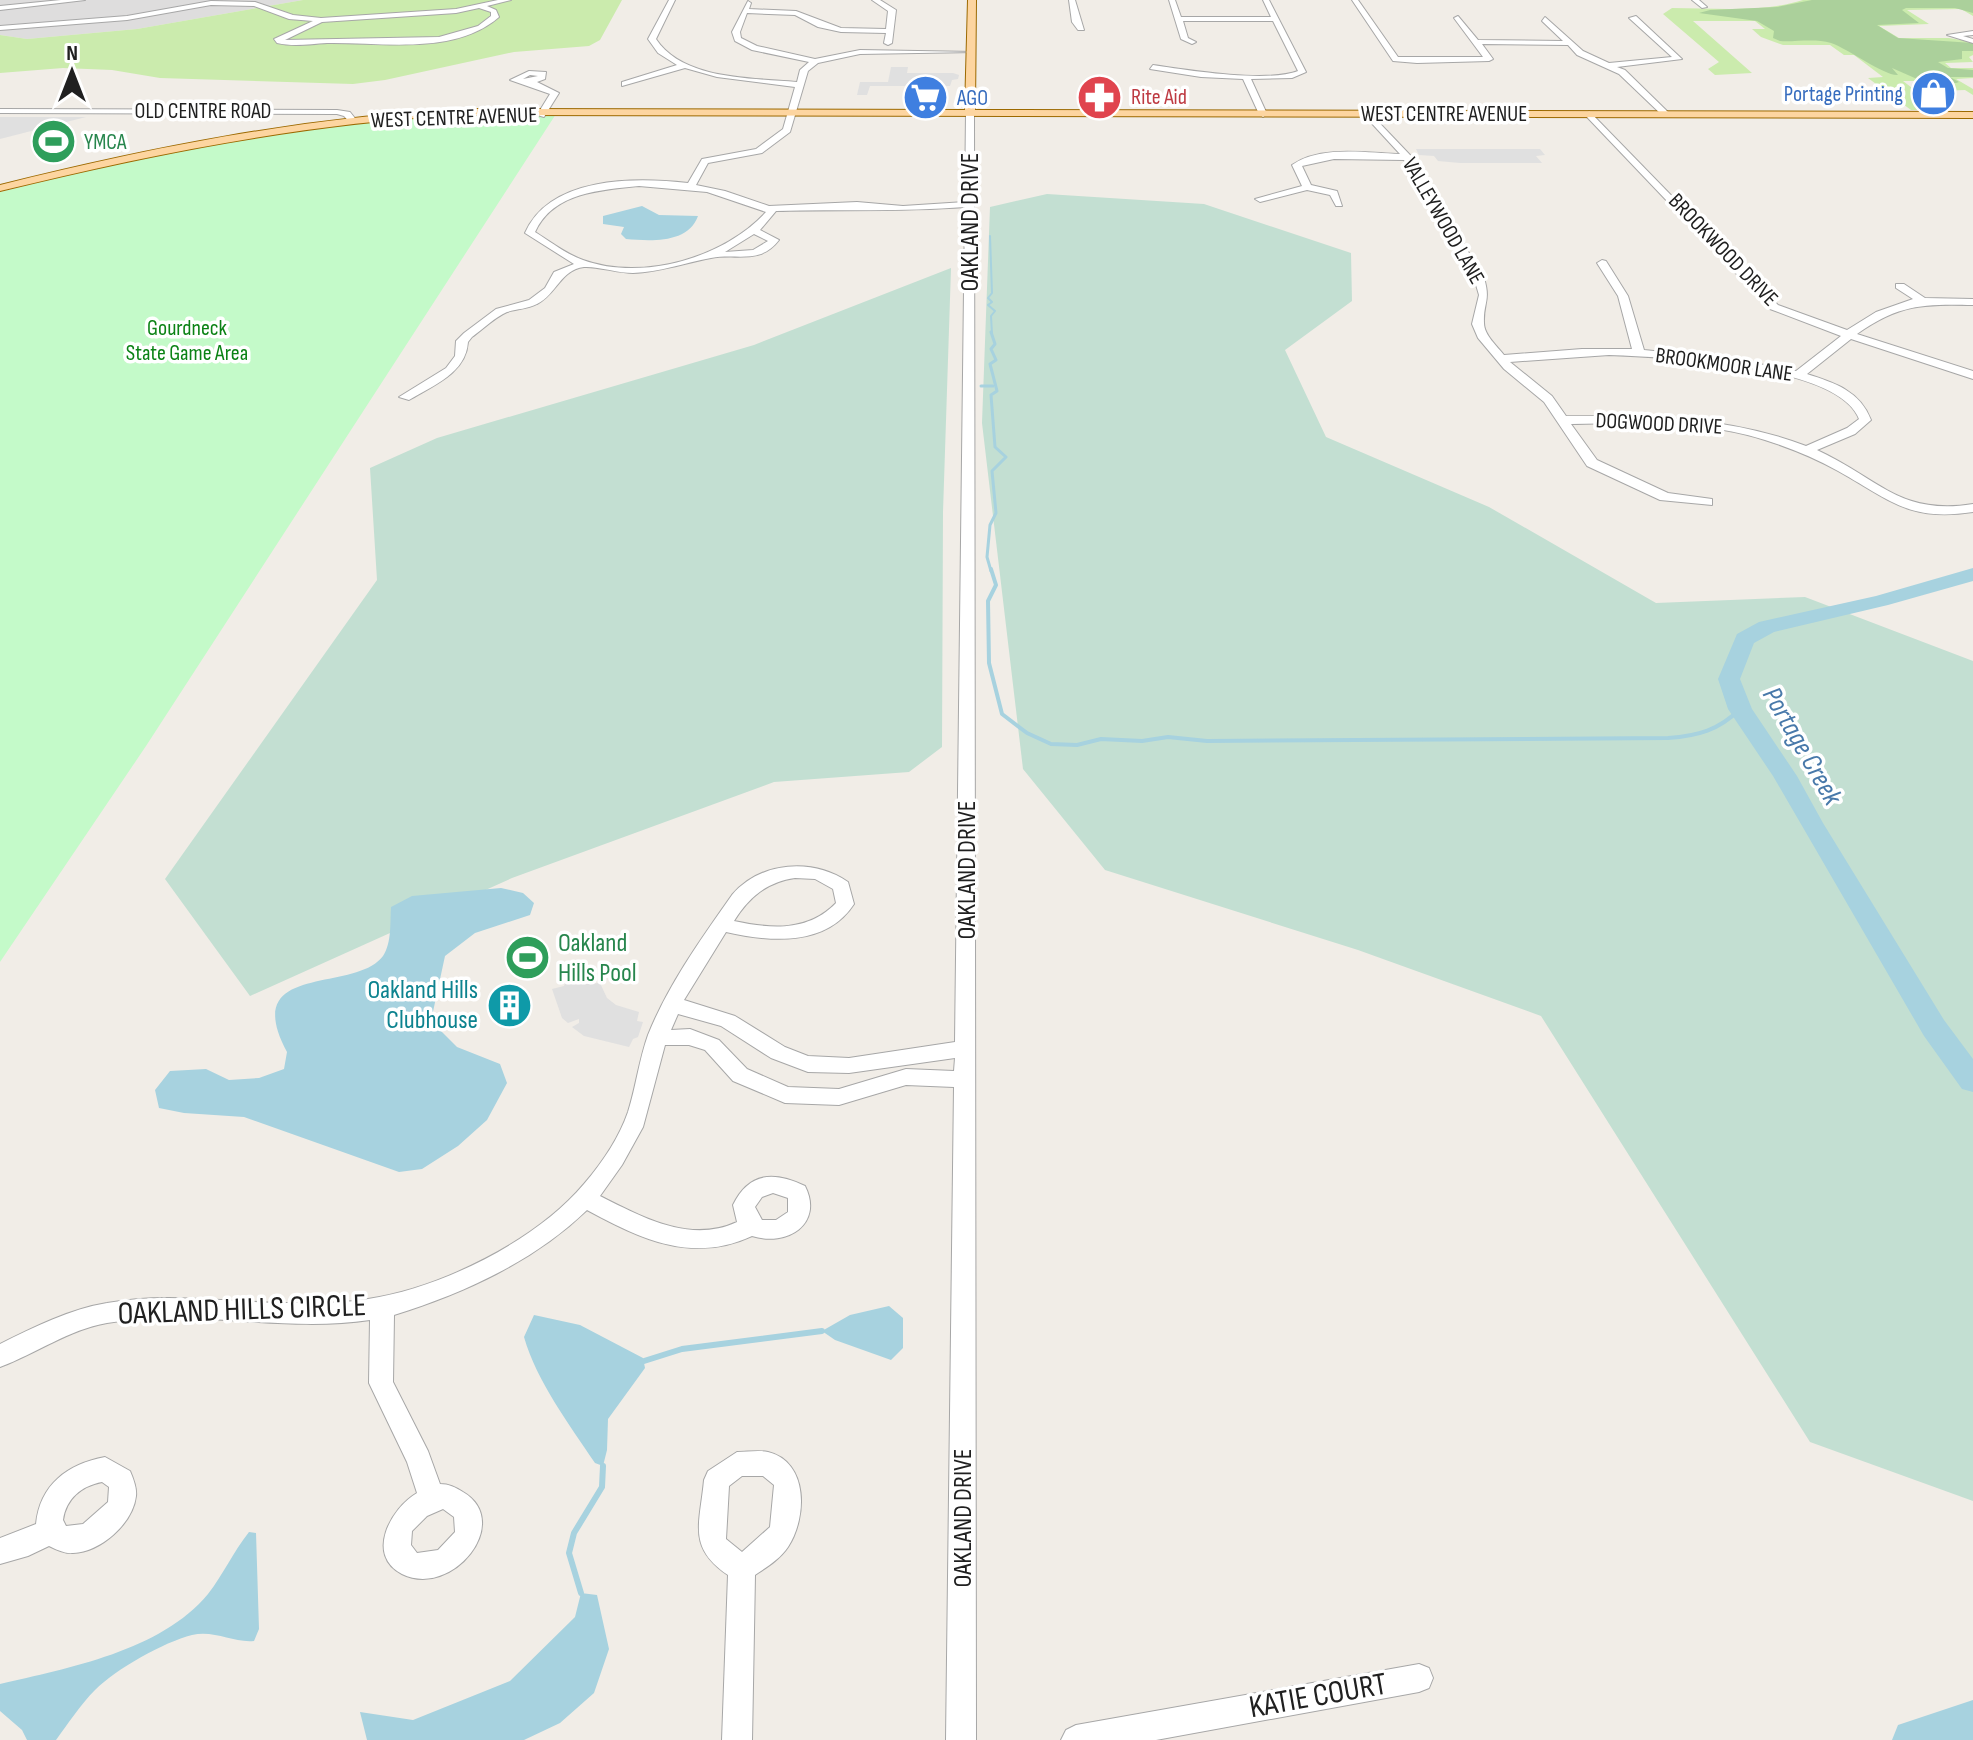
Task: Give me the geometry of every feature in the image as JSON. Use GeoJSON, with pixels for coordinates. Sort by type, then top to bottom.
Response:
{"type":"FeatureCollection","features":[{"type":"Feature","properties":{"kind":"main road","name":"OAKLAND DRIVE"},"geometry":{"type":"LineString","coordinates":[[970,113],[972,0]]}},
{"type":"Feature","properties":{"kind":"main road","name":"WEST CENTRE AVENUE"},"geometry":{"type":"LineString","coordinates":[[0,190],[184,148],[352,120],[468,115],[1973,115]]}},
{"type":"Feature","properties":{"kind":"street"},"geometry":{"type":"LineString","coordinates":[[0,8],[82,0]]}},
{"type":"Feature","properties":{"kind":"street"},"geometry":{"type":"LineString","coordinates":[[2,30],[127,18],[191,2],[255,4],[298,19],[338,20],[482,7],[508,0]]}},
{"type":"Feature","properties":{"kind":"street"},"geometry":{"type":"LineString","coordinates":[[672,0],[652,39],[661,54],[683,66],[799,85]]}},
{"type":"Feature","properties":{"kind":"street"},"geometry":{"type":"LineString","coordinates":[[750,0],[736,32],[741,42],[815,61]]}},
{"type":"Feature","properties":{"kind":"street"},"geometry":{"type":"LineString","coordinates":[[875,0],[892,10],[886,51]]}},
{"type":"Feature","properties":{"kind":"street"},"geometry":{"type":"LineString","coordinates":[[1072,0],[1076,22],[1081,28]]}},
{"type":"Feature","properties":{"kind":"street"},"geometry":{"type":"LineString","coordinates":[[1172,0],[1185,39],[1192,42]]}},
{"type":"Feature","properties":{"kind":"street"},"geometry":{"type":"LineString","coordinates":[[1153,67],[1201,75],[1246,77],[1286,77],[1302,73],[1266,0]]}},
{"type":"Feature","properties":{"kind":"street"},"geometry":{"type":"LineString","coordinates":[[1355,0],[1393,57],[1487,60],[1490,57],[1458,18]]}},
{"type":"Feature","properties":{"kind":"street"},"geometry":{"type":"LineString","coordinates":[[1695,0],[1704,7]]}},
{"type":"Feature","properties":{"kind":"street"},"geometry":{"type":"LineString","coordinates":[[321,20],[277,41],[398,41],[449,37],[478,29],[495,17],[494,11],[482,7]]}},
{"type":"Feature","properties":{"kind":"street"},"geometry":{"type":"LineString","coordinates":[[745,11],[796,13],[841,30],[890,31]]}},
{"type":"Feature","properties":{"kind":"street"},"geometry":{"type":"LineString","coordinates":[[1612,65],[1678,59],[1633,18]]}},
{"type":"Feature","properties":{"kind":"street"},"geometry":{"type":"LineString","coordinates":[[1178,19],[1277,19]]}},
{"type":"Feature","properties":{"kind":"street"},"geometry":{"type":"LineString","coordinates":[[1545,19],[1580,53],[1612,65],[1666,114]]}},
{"type":"Feature","properties":{"kind":"street"},"geometry":{"type":"LineString","coordinates":[[1973,33],[1951,35],[1973,41]]}},
{"type":"Feature","properties":{"kind":"street"},"geometry":{"type":"LineString","coordinates":[[1478,42],[1570,43]]}},
{"type":"Feature","properties":{"kind":"street"},"geometry":{"type":"LineString","coordinates":[[692,184],[705,161],[759,151],[787,130],[803,73],[815,61],[847,53],[971,52]]}},
{"type":"Feature","properties":{"kind":"street"},"geometry":{"type":"LineString","coordinates":[[625,84],[683,66]]}},
{"type":"Feature","properties":{"kind":"street"},"geometry":{"type":"LineString","coordinates":[[1246,77],[1263,114]]}},
{"type":"Feature","properties":{"kind":"street"},"geometry":{"type":"LineString","coordinates":[[530,82],[555,93],[542,113]]}},
{"type":"Feature","properties":{"kind":"street","name":"OLD CENTRE ROAD"},"geometry":{"type":"LineString","coordinates":[[0,111],[332,112],[345,113],[352,120]]}},
{"type":"Feature","properties":{"kind":"street","name":"OAKLAND DRIVE"},"geometry":{"type":"LineString","coordinates":[[961,1740],[970,113]]}},
{"type":"Feature","properties":{"kind":"street","name":"VALLEYWOOD LANE"},"geometry":{"type":"LineString","coordinates":[[1368,114],[1407,157],[1479,278],[1484,295],[1478,324],[1500,359],[1548,399],[1587,457],[1599,467],[1665,497],[1707,502]]}},
{"type":"Feature","properties":{"kind":"street","name":"BROOKWOOD DRIVE"},"geometry":{"type":"LineString","coordinates":[[1589,114],[1662,187],[1768,302],[1795,317],[1973,375]]}},
{"type":"Feature","properties":{"kind":"street"},"geometry":{"type":"LineString","coordinates":[[1307,187],[1297,165],[1302,161],[1407,157]]}},
{"type":"Feature","properties":{"kind":"street"},"geometry":{"type":"LineString","coordinates":[[753,230],[774,240],[771,246],[760,252],[739,256],[716,254],[648,268],[583,264],[530,233],[541,212],[563,199],[595,189],[668,184],[692,184],[717,190],[768,213],[857,205],[903,209],[970,204]]}},
{"type":"Feature","properties":{"kind":"street"},"geometry":{"type":"LineString","coordinates":[[1260,199],[1307,187],[1334,193],[1339,204]]}},
{"type":"Feature","properties":{"kind":"street"},"geometry":{"type":"LineString","coordinates":[[716,254],[753,230],[768,213]]}},
{"type":"Feature","properties":{"kind":"street"},"geometry":{"type":"LineString","coordinates":[[1602,263],[1623,296],[1639,353]]}},
{"type":"Feature","properties":{"kind":"street"},"geometry":{"type":"LineString","coordinates":[[405,397],[450,370],[461,356],[462,341],[500,311],[533,302],[549,290],[558,274],[583,264]]}},
{"type":"Feature","properties":{"kind":"street"},"geometry":{"type":"LineString","coordinates":[[1900,286],[1922,301]]}},
{"type":"Feature","properties":{"kind":"street"},"geometry":{"type":"LineString","coordinates":[[1799,375],[1850,335],[1891,310],[1922,301],[1973,302]]}},
{"type":"Feature","properties":{"kind":"street","name":"BROOKMOOR LANE"},"geometry":{"type":"LineString","coordinates":[[1500,359],[1576,353],[1639,353],[1719,361],[1799,375],[1849,396],[1865,420],[1851,431],[1807,450]]}},
{"type":"Feature","properties":{"kind":"street","name":"DOGWOOD DRIVE"},"geometry":{"type":"LineString","coordinates":[[1565,420],[1707,423],[1763,435],[1807,450],[1842,467],[1894,502],[1930,512],[1973,508]]}},
{"type":"Feature","properties":{"kind":"street","name":"OAKLAND HILLS CIRCLE"},"geometry":{"type":"LineString","coordinates":[[0,1356],[44,1334],[105,1313],[158,1307],[305,1313],[382,1306],[412,1298],[491,1267],[539,1238],[585,1198],[610,1165],[636,1117],[658,1038],[678,990],[745,891],[782,873],[806,871],[828,874],[842,886],[845,904],[834,918],[817,928],[786,933],[753,932],[722,925]]}},
{"type":"Feature","properties":{"kind":"street"},"geometry":{"type":"LineString","coordinates":[[672,1005],[711,1013],[737,1026],[765,1047],[796,1061],[823,1066],[859,1066],[906,1056],[966,1049]]}},
{"type":"Feature","properties":{"kind":"street"},"geometry":{"type":"LineString","coordinates":[[658,1038],[690,1037],[712,1045],[740,1075],[785,1095],[839,1097],[906,1077],[965,1079]]}},
{"type":"Feature","properties":{"kind":"street"},"geometry":{"type":"LineString","coordinates":[[585,1198],[637,1225],[679,1238],[727,1239],[751,1226]]}},
{"type":"Feature","properties":{"kind":"street"},"geometry":{"type":"LineString","coordinates":[[382,1306],[381,1383],[419,1460],[431,1497]]}},
{"type":"Feature","properties":{"kind":"street"},"geometry":{"type":"LineString","coordinates":[[0,1551],[28,1543],[51,1530]]}},
{"type":"Feature","properties":{"kind":"street"},"geometry":{"type":"LineString","coordinates":[[737,1740],[742,1568]]}},
{"type":"Feature","properties":{"kind":"street","name":"KATIE COURT"},"geometry":{"type":"LineString","coordinates":[[1076,1740],[1419,1678]]}},
{"type":"Feature","properties":{"kind":"shaded area"},"geometry":{"type":"Polygon","coordinates":[[[0,0],[303,0],[137,29],[27,39],[0,35],[0,0]]]}},
{"type":"Feature","properties":{"kind":"shaded area"},"geometry":{"type":"Polygon","coordinates":[[[891,67],[908,67],[907,73],[959,75],[950,86],[870,86],[867,95],[857,95],[860,82],[888,82],[891,67]]]}},
{"type":"Feature","properties":{"kind":"shaded area"},"geometry":{"type":"Polygon","coordinates":[[[0,117],[86,117],[0,139],[0,117]]]}},
{"type":"Feature","properties":{"kind":"shaded area"},"geometry":{"type":"Polygon","coordinates":[[[1416,149],[1540,149],[1545,155],[1536,156],[1542,163],[1460,163],[1419,155],[1416,149]]]}},
{"type":"Feature","properties":{"kind":"shaded area"},"geometry":{"type":"Polygon","coordinates":[[[568,975],[585,975],[586,984],[600,983],[607,998],[616,1005],[639,1012],[637,1021],[643,1022],[638,1037],[629,1047],[584,1036],[572,1027],[579,1023],[579,1019],[568,1023],[562,1018],[552,989],[564,986],[568,975]]]}},
{"type":"Feature","properties":{"kind":"green space"},"geometry":{"type":"Polygon","coordinates":[[[303,0],[622,0],[600,40],[589,46],[514,52],[353,84],[160,78],[112,70],[63,68],[0,73],[0,35],[27,39],[137,29],[303,0]]]}},
{"type":"Feature","properties":{"kind":"green space"},"geometry":{"type":"Polygon","coordinates":[[[1803,0],[1973,0],[1973,16],[1961,9],[1907,10],[1929,24],[1879,26],[1899,38],[1949,38],[1973,42],[1973,55],[1969,57],[1973,62],[1945,63],[1951,68],[1973,68],[1973,78],[1956,79],[1973,89],[1973,95],[1965,90],[1940,91],[1925,81],[1903,81],[1941,110],[1911,110],[1868,78],[1883,77],[1854,55],[1844,55],[1830,45],[1783,45],[1761,37],[1752,29],[1765,29],[1755,21],[1693,21],[1752,73],[1715,75],[1708,69],[1719,62],[1663,14],[1672,8],[1755,8],[1803,0]]]}},
{"type":"Feature","properties":{"kind":"green space"},"geometry":{"type":"Polygon","coordinates":[[[1812,0],[1973,0],[1973,13],[1955,8],[1906,8],[1902,10],[1919,23],[1877,25],[1898,38],[1973,43],[1973,51],[1962,51],[1962,59],[1938,62],[1948,68],[1973,70],[1973,77],[1950,77],[1959,82],[1956,83],[1917,79],[1892,68],[1898,75],[1892,74],[1831,43],[1780,41],[1773,38],[1774,31],[1757,21],[1699,13],[1777,7],[1812,0]]]}},
{"type":"Feature","properties":{"kind":"green space","name":"Gourdneck State Game Area"},"geometry":{"type":"Polygon","coordinates":[[[497,113],[556,114],[146,746],[0,962],[0,192],[159,153],[285,129],[375,119],[497,113]]]}},
{"type":"Feature","properties":{"kind":"green space"},"geometry":{"type":"Polygon","coordinates":[[[1047,194],[1204,204],[1351,253],[1352,301],[1285,350],[1326,437],[1489,507],[1656,603],[1805,597],[1973,661],[1973,1501],[1810,1442],[1541,1016],[1358,950],[1105,870],[1023,769],[982,423],[990,207],[1047,194]]]}},
{"type":"Feature","properties":{"kind":"green space"},"geometry":{"type":"Polygon","coordinates":[[[951,268],[943,512],[942,747],[909,772],[774,782],[512,878],[250,996],[165,879],[377,580],[370,468],[437,438],[754,345],[951,268]]]}},
{"type":"Feature","properties":{"kind":"water"},"geometry":{"type":"Polygon","coordinates":[[[642,206],[659,215],[698,216],[686,232],[657,240],[626,239],[621,234],[624,227],[603,224],[603,216],[642,206]]]}},
{"type":"Feature","properties":{"kind":"water"},"geometry":{"type":"Polygon","coordinates":[[[501,888],[523,893],[534,903],[530,915],[475,933],[445,956],[431,1021],[457,1047],[500,1064],[507,1083],[487,1120],[458,1146],[422,1169],[399,1172],[244,1117],[159,1108],[155,1090],[170,1071],[206,1069],[229,1080],[259,1078],[284,1069],[287,1052],[276,1023],[277,1004],[288,992],[369,967],[383,956],[389,938],[391,907],[412,896],[501,888]]]}},
{"type":"Feature","properties":{"kind":"water"},"geometry":{"type":"Polygon","coordinates":[[[889,1306],[903,1318],[903,1348],[891,1360],[835,1340],[822,1331],[850,1315],[889,1306]]]}},
{"type":"Feature","properties":{"kind":"water"},"geometry":{"type":"Polygon","coordinates":[[[534,1315],[580,1325],[643,1358],[645,1368],[608,1419],[603,1466],[595,1463],[537,1370],[524,1337],[534,1315]]]}},
{"type":"Feature","properties":{"kind":"water"},"geometry":{"type":"Polygon","coordinates":[[[249,1532],[256,1533],[259,1629],[254,1641],[200,1634],[155,1650],[128,1665],[95,1690],[56,1740],[27,1740],[22,1730],[0,1711],[0,1684],[112,1654],[165,1630],[188,1614],[208,1594],[249,1532]]]}},
{"type":"Feature","properties":{"kind":"water"},"geometry":{"type":"Polygon","coordinates":[[[581,1593],[597,1595],[609,1649],[594,1693],[560,1723],[524,1740],[367,1740],[360,1712],[413,1720],[510,1681],[575,1617],[581,1593]]]}},
{"type":"Feature","properties":{"kind":"waterway"},"geometry":{"type":"LineString","coordinates":[[990,236],[992,293],[988,298],[992,302],[988,305],[995,311],[991,316],[992,334]]}},
{"type":"Feature","properties":{"kind":"waterway"},"geometry":{"type":"LineString","coordinates":[[991,332],[995,344],[991,349],[996,360],[990,364],[997,391],[991,395],[995,447],[1006,457],[992,471],[996,513],[990,525],[987,557],[991,571]]}},
{"type":"Feature","properties":{"kind":"waterway"},"geometry":{"type":"LineString","coordinates":[[981,386],[993,386]]}},
{"type":"Feature","properties":{"kind":"waterway"},"geometry":{"type":"LineString","coordinates":[[991,569],[996,585],[988,601],[989,663],[1002,714],[1027,733],[1051,744],[1077,745],[1101,739],[1142,741],[1168,737],[1207,741],[1668,738],[1707,731],[1740,709]]}},
{"type":"Feature","properties":{"kind":"waterway","name":"Portage Creek"},"geometry":{"type":"LineString","coordinates":[[1973,574],[1881,601],[1767,627],[1745,639],[1729,679],[1740,709],[1785,776],[1810,823],[1934,1028],[1973,1081]]}},
{"type":"Feature","properties":{"kind":"waterway"},"geometry":{"type":"LineString","coordinates":[[644,1361],[682,1349],[822,1331]]}},
{"type":"Feature","properties":{"kind":"waterway"},"geometry":{"type":"LineString","coordinates":[[581,1593],[569,1553],[574,1533],[602,1487],[603,1466]]}},
{"type":"Feature","properties":{"kind":"waterway","name":"Portage Creek"},"geometry":{"type":"LineString","coordinates":[[1913,1740],[1973,1721]]}},
{"type":"Feature","properties":{"kind":"place","name":"Portage Printing"},"geometry":{"type":"Point","coordinates":[1934,94]}},
{"type":"Feature","properties":{"kind":"place","name":"Rite Aid"},"geometry":{"type":"Point","coordinates":[1100,97]}},
{"type":"Feature","properties":{"kind":"place","name":"AGO"},"geometry":{"type":"Point","coordinates":[926,98]}},
{"type":"Feature","properties":{"kind":"place","name":"YMCA"},"geometry":{"type":"Point","coordinates":[53,142]}},
{"type":"Feature","properties":{"kind":"place","name":"Oakland Hills Pool"},"geometry":{"type":"Point","coordinates":[527,958]}},
{"type":"Feature","properties":{"kind":"place","name":"Oakland Hills Clubhouse"},"geometry":{"type":"Point","coordinates":[509,1005]}}]}
